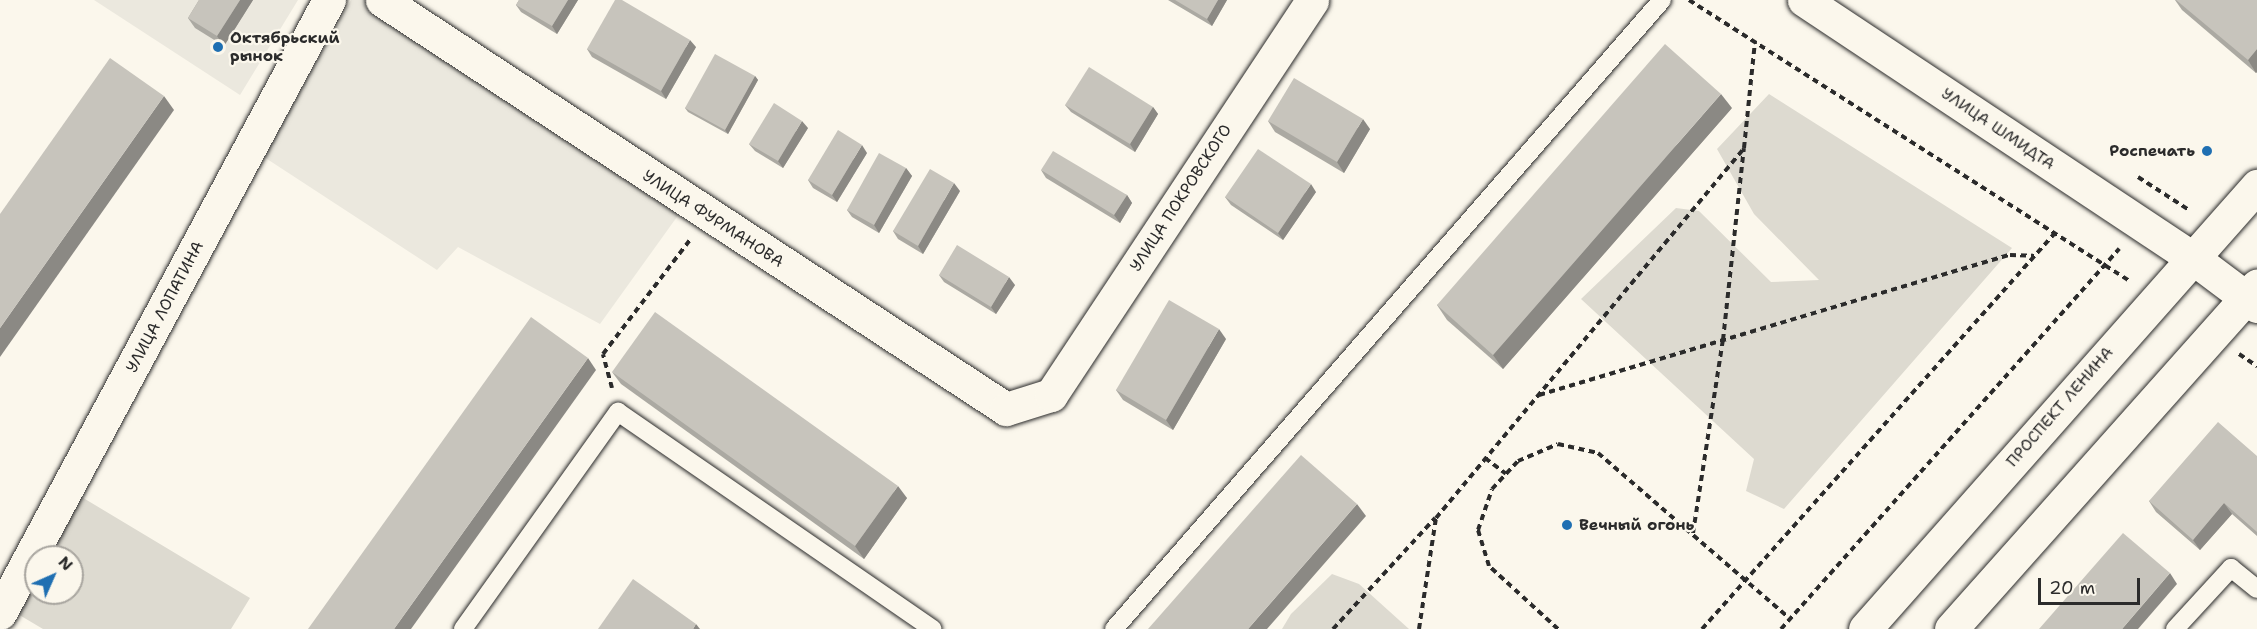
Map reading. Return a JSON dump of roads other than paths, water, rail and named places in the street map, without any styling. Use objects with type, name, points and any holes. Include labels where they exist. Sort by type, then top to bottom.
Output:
[{"type":"street","name":"УЛИЦА ЛОПАТИНА","points":[[0,615],[329,0]]},
{"type":"street","name":"УЛИЦА ФУРМАНОВА","points":[[382,0],[708,217],[1006,409],[1051,395]]},
{"type":"street","name":"УЛИЦА ПОКРОВСКОГО","points":[[1051,395],[1312,0]]},
{"type":"street","name":"УЛИЦА ШМИДТА","points":[[1804,0],[2254,296]]},
{"type":"street","name":"ПРОСПЕКТ ЛЕНИНА","points":[[1865,629],[2257,186]]},
{"type":"street","points":[[1951,629],[2254,296]]},
{"type":"street","points":[[0,615],[21,629]]},
{"type":"lane","points":[[1114,629],[1662,0]]},
{"type":"lane","points":[[463,629],[618,412],[932,629]]},
{"type":"lane","points":[[2175,629],[2231,568],[2257,589]]},
{"type":"place","name":"Октябрьский рынок","points":[[218,47]]},
{"type":"place","name":"Роспечать","points":[[2207,151]]},
{"type":"place","name":"Вечный огонь","points":[[1567,525]]}]
